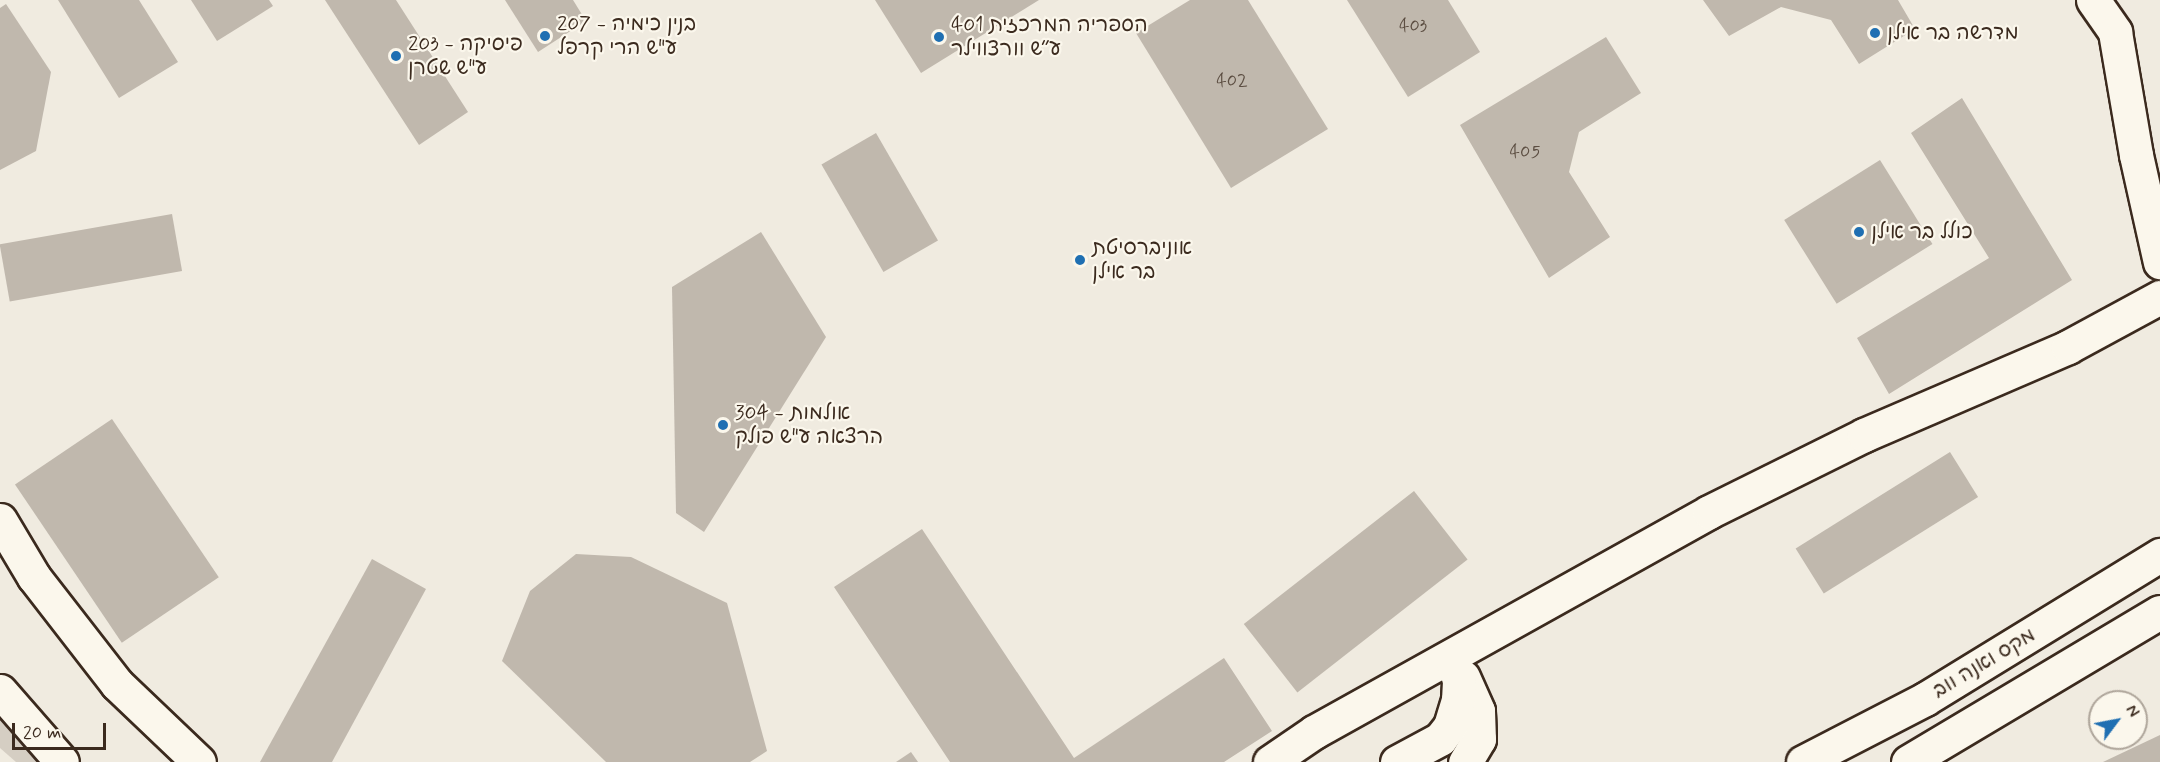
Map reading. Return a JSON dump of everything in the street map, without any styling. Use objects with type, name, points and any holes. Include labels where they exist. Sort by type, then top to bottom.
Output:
[{"type":"main road","points":[[2093,0],[2115,32],[2160,262]]},
{"type":"main road","points":[[1270,762],[1314,732],[1709,512],[1864,435],[2068,347],[2160,297]]},
{"type":"main road","points":[[0,520],[34,577],[117,684],[199,762]]},
{"type":"main road","name":"מקס ואנה ווב","points":[[1803,762],[1925,699],[2160,555]]},
{"type":"main road","points":[[1908,762],[2160,612]]},
{"type":"main road","points":[[1397,762],[1440,739],[1450,726],[1457,708],[1459,681],[1451,657]]},
{"type":"main road","points":[[1451,657],[1478,711],[1479,739],[1465,762]]},
{"type":"main road","points":[[0,691],[62,762]]},
{"type":"shaded area","points":[[0,711],[46,762],[16,762],[0,748]]},
{"type":"building","points":[[58,0],[139,0],[178,62],[119,98]]},
{"type":"building","points":[[191,0],[269,0],[273,6],[217,41]]},
{"type":"building","name":"203 - פיסיקה ע\"ש שטרן","points":[[325,0],[396,0],[468,112],[419,145]]},
{"type":"building","name":"207 - בנין כימיה ע\"ש הרי קרפל","points":[[505,0],[573,0],[586,21],[538,52]]},
{"type":"building","name":"401 הספריה המרכזית ע״ש וורצווילר","points":[[875,0],[1039,0],[921,73]]},
{"type":"building","points":[[1190,0],[1248,0],[1328,129],[1231,188],[1136,33]]},
{"type":"building","points":[[1347,0],[1448,0],[1480,52],[1408,97]]},
{"type":"building","name":"מדרשה בר אילן","points":[[1703,0],[1898,0],[1915,29],[1859,64],[1831,20],[1781,7],[1729,36]]},
{"type":"building","points":[[6,4],[51,72],[36,151],[0,170],[0,8]]},
{"type":"building","points":[[1606,37],[1641,93],[1579,132],[1569,172],[1610,237],[1549,278],[1460,125]]},
{"type":"building","points":[[1962,98],[2072,280],[1889,394],[1857,338],[1989,258],[1911,133]]},
{"type":"building","points":[[876,133],[938,240],[883,272],[821,164]]},
{"type":"building","name":"כולל בר אילן","points":[[1880,160],[1932,244],[1837,304],[1784,220]]},
{"type":"building","points":[[172,214],[182,271],[10,302],[0,244]]},
{"type":"building","name":"304 - אולמות הרצאה ע\"ש פולק","points":[[761,232],[826,337],[704,532],[676,513],[672,287]]},
{"type":"building","points":[[112,419],[219,577],[122,643],[15,484]]},
{"type":"building","points":[[1950,452],[1978,497],[1824,593],[1796,548]]},
{"type":"building","points":[[1414,491],[1468,560],[1297,693],[1244,624]]},
{"type":"building","points":[[922,529],[1074,758],[1224,658],[1272,731],[1224,762],[950,762],[834,587]]},
{"type":"building","points":[[576,554],[631,557],[727,603],[767,751],[750,762],[606,762],[502,661],[530,591]]},
{"type":"building","points":[[372,559],[426,589],[332,762],[260,762]]},
{"type":"building","points":[[2160,735],[2160,762],[2103,762],[2128,750],[2148,750],[2148,741]]},
{"type":"building","points":[[911,752],[918,762],[896,762]]},
{"type":"place","name":"מדרשה בר אילן","points":[[1875,33]]},
{"type":"place","name":"207 - בנין כימיה ע\"ש הרי קרפל","points":[[545,36]]},
{"type":"place","name":"401 הספריה המרכזית ע״ש וורצווילר","points":[[939,37]]},
{"type":"place","name":"203 - פיסיקה ע\"ש שטרן","points":[[396,56]]},
{"type":"place","name":"כולל בר אילן","points":[[1859,232]]},
{"type":"place","name":"אוניברסיטת בר אילן","points":[[1080,260]]},
{"type":"place","name":"304 - אולמות הרצאה ע\"ש פולק","points":[[723,425]]}]
